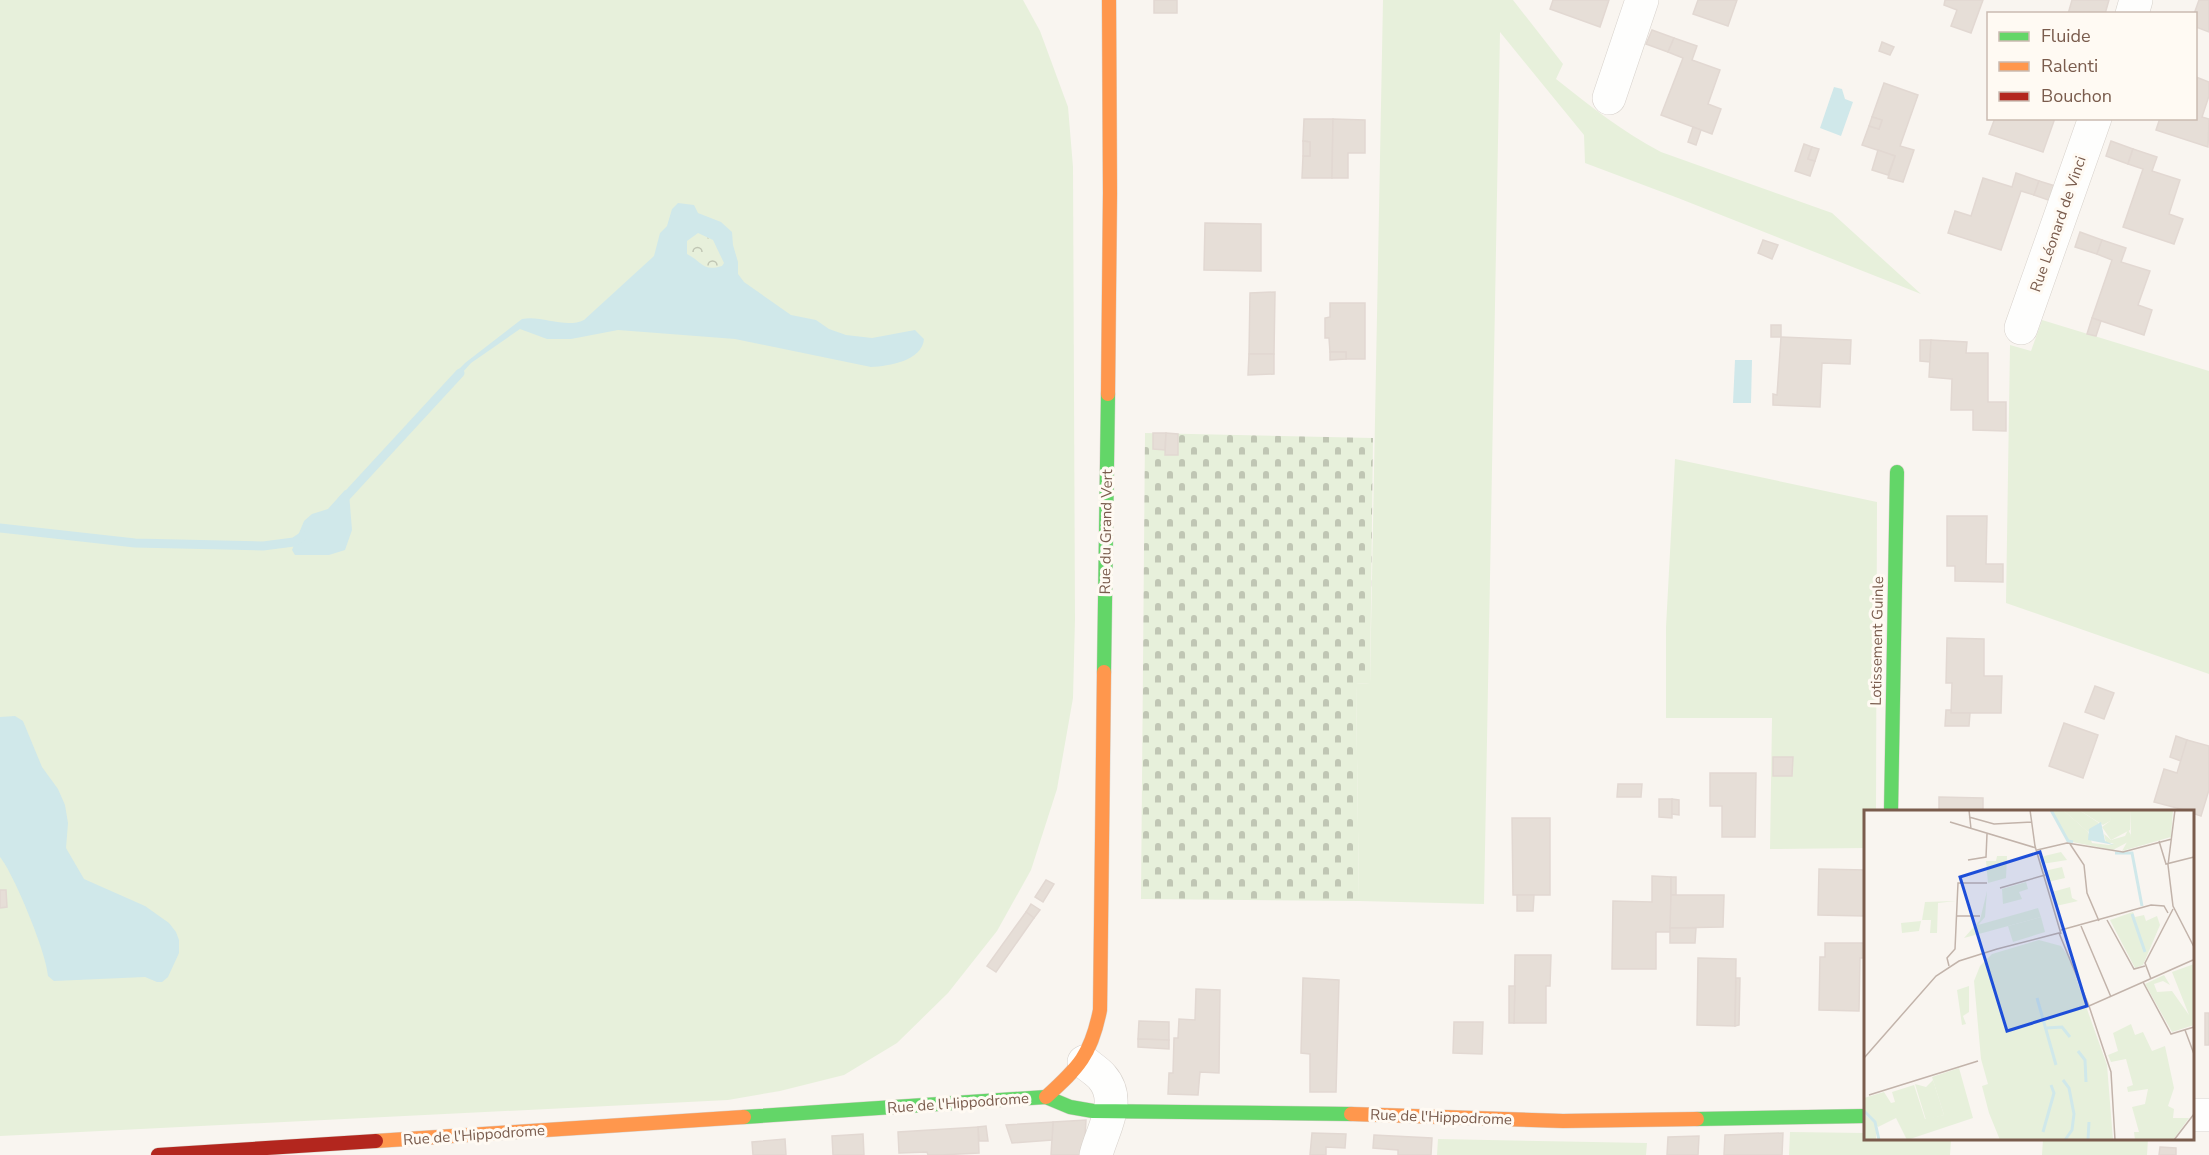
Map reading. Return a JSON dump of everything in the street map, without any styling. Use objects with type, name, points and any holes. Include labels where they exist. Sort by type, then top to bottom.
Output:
[{"type":"main road","name":"Rue du Grand Vert","points":[[1046,1097],[1084,1062],[1096,1037],[1100,1010],[1110,216],[1109,0]]},
{"type":"main road","name":"Lotissement Guinle","points":[[1891,810],[1897,472]]},
{"type":"main road","name":"Rue de l'Hippodrome","points":[[158,1155],[1046,1097],[1075,1110],[1094,1112],[1359,1114],[1563,1121],[1864,1116]]},
{"type":"street","points":[[1609,98],[1642,0]]},
{"type":"street","name":"Rue Léonard de Vinci","points":[[2021,328],[2094,120]]},
{"type":"street","points":[[1084,1062],[1104,1078],[1112,1111],[1096,1155]]},
{"type":"green space","points":[[0,0],[1023,0],[1040,31],[1068,107],[1073,167],[1075,619],[1073,698],[1057,789],[1031,870],[997,931],[948,993],[897,1043],[844,1075],[780,1091],[728,1100],[0,1136]]},
{"type":"green space","points":[[1383,0],[1513,0],[1563,64],[1556,79],[1607,118],[1661,152],[1832,213],[1921,294],[1585,163],[1584,135],[1500,32],[1484,904],[1359,901],[1356,684],[1370,683]]},
{"type":"green space","points":[[698,233],[713,240],[724,264],[722,266],[706,267],[687,254],[687,241]]},
{"type":"green space","points":[[2042,320],[2209,371],[2209,674],[2006,603],[2010,345],[2031,351]]},
{"type":"green space","points":[[1145,433],[1373,438],[1370,683],[1356,684],[1359,901],[1141,899]]},
{"type":"green space","points":[[1675,459],[1877,502],[1876,810],[1864,810],[1864,848],[1770,849],[1772,718],[1666,718],[1666,627]]},
{"type":"green space","points":[[1790,1132],[1864,1133],[1864,1140],[1951,1140],[1950,1155],[1789,1155]]},
{"type":"green space","points":[[1438,1139],[1647,1143],[1646,1155],[1437,1155]]},
{"type":"green space","points":[[2043,1140],[2148,1140],[2147,1155],[2042,1155]]},
{"type":"water","points":[[1834,87],[1842,89],[1845,99],[1853,102],[1841,136],[1820,128]]},
{"type":"water","points":[[678,203],[694,205],[698,213],[721,222],[732,232],[738,274],[744,282],[791,315],[816,320],[829,329],[846,335],[872,338],[915,330],[924,339],[922,346],[917,353],[904,361],[871,367],[735,339],[618,330],[571,339],[547,339],[520,329],[471,363],[462,373],[456,372],[522,319],[530,318],[561,323],[584,320],[654,256],[660,233],[667,226],[672,209]],"holes":[[[698,233],[713,240],[724,263],[722,266],[706,267],[687,254],[687,241]]]},
{"type":"water","points":[[1735,360],[1752,360],[1751,403],[1733,403]]},
{"type":"water","points":[[345,490],[349,493],[352,530],[345,550],[329,555],[295,555],[292,550],[304,521],[312,514],[328,509]]},
{"type":"water","points":[[15,716],[23,721],[42,767],[58,789],[65,805],[68,823],[66,848],[84,879],[145,906],[169,923],[176,932],[179,940],[179,953],[168,977],[162,982],[145,977],[54,981],[48,976],[29,915],[0,857],[0,717]]},
{"type":"building","points":[[1154,0],[1177,0],[1177,13],[1154,13]]},
{"type":"building","points":[[1553,0],[1609,0],[1600,27],[1550,9]]},
{"type":"building","points":[[1698,0],[1737,0],[1728,26],[1693,14]]},
{"type":"building","points":[[1945,0],[1983,0],[1971,33],[1951,26],[1957,10],[1944,5]]},
{"type":"building","points":[[2072,0],[2109,0],[2106,12],[2069,12]]},
{"type":"building","points":[[2199,0],[2209,0],[2209,32],[2197,27],[2197,12],[2195,12]]},
{"type":"building","points":[[1652,30],[1674,38],[1668,52],[1646,44]]},
{"type":"building","points":[[1674,38],[1697,46],[1692,60],[1720,70],[1708,104],[1721,109],[1712,134],[1661,115],[1683,58],[1668,52]]},
{"type":"building","points":[[1882,42],[1894,47],[1890,55],[1879,51]]},
{"type":"building","points":[[2197,77],[2209,82],[2209,96],[2202,117],[2209,119],[2208,147],[2156,130],[2159,120],[2197,120]]},
{"type":"building","points":[[1884,83],[1918,95],[1900,146],[1914,150],[1903,182],[1888,178],[1895,156],[1862,145],[1869,126],[1879,129],[1882,120],[1872,117]]},
{"type":"building","points":[[1872,117],[1882,120],[1879,129],[1869,126]]},
{"type":"building","points":[[1304,119],[1333,119],[1332,178],[1302,178],[1303,156],[1310,156],[1310,142],[1303,141]]},
{"type":"building","points":[[1333,119],[1365,120],[1365,153],[1348,153],[1348,178],[1332,178]]},
{"type":"building","points":[[1994,120],[2054,120],[2043,152],[1989,134]]},
{"type":"building","points":[[1693,127],[1701,130],[1696,145],[1688,142]]},
{"type":"building","points":[[1303,141],[1310,142],[1310,156],[1303,156]]},
{"type":"building","points":[[2111,141],[2133,149],[2128,164],[2106,156]]},
{"type":"building","points":[[1804,144],[1812,147],[1808,159],[1815,161],[1810,176],[1795,171]]},
{"type":"building","points":[[1812,147],[1819,149],[1815,161],[1808,159]]},
{"type":"building","points":[[2133,149],[2157,157],[2152,171],[2180,180],[2169,214],[2183,219],[2174,244],[2123,227],[2143,169],[2128,164]]},
{"type":"building","points":[[1878,150],[1895,156],[1888,175],[1872,170]]},
{"type":"building","points":[[2016,173],[2039,181],[2034,195],[2021,191],[2001,250],[1948,233],[1955,211],[1971,216],[1983,178],[2012,187]]},
{"type":"building","points":[[2039,181],[2062,188],[2057,203],[2034,195]]},
{"type":"building","points":[[1205,223],[1261,224],[1261,271],[1204,270]]},
{"type":"building","points":[[2080,232],[2102,240],[2097,254],[2075,247]]},
{"type":"building","points":[[1763,240],[1778,245],[1772,259],[1758,253]]},
{"type":"building","points":[[2102,240],[2126,248],[2121,262],[2150,271],[2138,305],[2152,310],[2144,335],[2092,318],[2112,260],[2097,254]]},
{"type":"building","points":[[1275,292],[1274,354],[1249,354],[1250,293]]},
{"type":"building","points":[[1330,303],[1365,303],[1365,359],[1346,359],[1346,352],[1330,352],[1329,338],[1325,338],[1325,318],[1330,317]]},
{"type":"building","points":[[2092,318],[2101,321],[2096,336],[2087,334]]},
{"type":"building","points":[[1771,325],[1781,325],[1781,337],[1771,337]]},
{"type":"building","points":[[1781,337],[1851,340],[1850,364],[1822,363],[1820,407],[1773,405],[1773,394],[1777,395]]},
{"type":"building","points":[[1920,340],[1931,340],[1930,362],[1920,361]]},
{"type":"building","points":[[1931,340],[1967,342],[1966,353],[1988,353],[1988,402],[2006,402],[2006,431],[1973,430],[1973,410],[1951,410],[1952,379],[1929,377]]},
{"type":"building","points":[[1330,352],[1346,352],[1346,359],[1330,360]]},
{"type":"building","points":[[1249,354],[1274,354],[1274,374],[1248,375]]},
{"type":"building","points":[[1153,433],[1166,433],[1165,450],[1153,449]]},
{"type":"building","points":[[1166,433],[1178,434],[1178,455],[1165,455]]},
{"type":"building","points":[[1947,516],[1987,516],[1986,564],[2003,564],[2003,582],[1955,581],[1955,566],[1947,566]]},
{"type":"building","points":[[1947,638],[1984,639],[1984,676],[2002,676],[2001,713],[1951,713],[1952,683],[1946,683]]},
{"type":"building","points":[[2095,686],[2114,693],[2104,719],[2085,712]]},
{"type":"building","points":[[1946,710],[1951,710],[1951,713],[1970,713],[1969,726],[1945,726]]},
{"type":"building","points":[[2064,723],[2098,735],[2083,778],[2049,766]]},
{"type":"building","points":[[2176,736],[2187,740],[2181,761],[2170,757]]},
{"type":"building","points":[[2187,740],[2209,746],[2209,790],[2201,816],[2194,814],[2194,810],[2184,810],[2154,802],[2164,769],[2177,773]]},
{"type":"building","points":[[1773,757],[1793,757],[1792,776],[1773,776]]},
{"type":"building","points":[[1710,773],[1756,773],[1755,837],[1722,837],[1722,806],[1710,806]]},
{"type":"building","points":[[1618,784],[1642,784],[1641,797],[1617,797]]},
{"type":"building","points":[[1939,797],[1983,798],[1983,810],[1939,810]]},
{"type":"building","points":[[1659,799],[1672,799],[1672,818],[1659,817]]},
{"type":"building","points":[[1672,799],[1679,800],[1679,815],[1672,814]]},
{"type":"building","points":[[1512,818],[1550,818],[1550,895],[1513,895]]},
{"type":"building","points":[[1819,869],[1864,870],[1864,916],[1818,915]]},
{"type":"building","points":[[1652,876],[1671,877],[1671,932],[1656,932],[1656,969],[1612,969],[1613,901],[1652,902]]},
{"type":"building","points":[[1671,877],[1676,877],[1676,895],[1671,895]]},
{"type":"building","points":[[1046,880],[1054,884],[1043,902],[1035,897]]},
{"type":"building","points":[[0,890],[6,890],[7,907],[0,908]]},
{"type":"building","points":[[1517,895],[1534,895],[1533,911],[1517,911]]},
{"type":"building","points":[[1671,895],[1724,895],[1723,927],[1670,928]]},
{"type":"building","points":[[1031,904],[1040,910],[1034,918],[1026,912]]},
{"type":"building","points":[[1026,912],[1034,918],[996,972],[987,966]]},
{"type":"building","points":[[1670,928],[1696,928],[1695,943],[1670,943]]},
{"type":"building","points":[[1825,943],[1864,943],[1864,958],[1860,958],[1859,1011],[1819,1010],[1820,957],[1825,957]]},
{"type":"building","points":[[1515,955],[1551,955],[1550,986],[1546,986],[1546,1023],[1514,1023]]},
{"type":"building","points":[[1698,958],[1736,959],[1735,1026],[1697,1025]]},
{"type":"building","points":[[1303,978],[1339,980],[1336,1092],[1310,1092],[1310,1054],[1301,1053]]},
{"type":"building","points":[[1736,978],[1740,978],[1739,1025],[1735,1026]]},
{"type":"building","points":[[1509,986],[1515,986],[1514,1023],[1509,1023]]},
{"type":"building","points":[[1196,989],[1220,990],[1219,1073],[1200,1072],[1198,1095],[1168,1094],[1169,1073],[1173,1073],[1174,1038],[1178,1038],[1179,1019],[1195,1020]]},
{"type":"building","points":[[2205,1013],[2209,1013],[2209,1045],[2205,1045]]},
{"type":"building","points":[[1139,1021],[1169,1022],[1169,1040],[1138,1039]]},
{"type":"building","points":[[1454,1022],[1483,1022],[1482,1054],[1453,1053]]},
{"type":"building","points":[[1138,1039],[1169,1040],[1169,1049],[1138,1047]]},
{"type":"building","points":[[1086,1120],[1084,1155],[1051,1155],[1053,1122]]},
{"type":"building","points":[[1053,1122],[1052,1140],[1012,1143],[1006,1125]]},
{"type":"building","points":[[986,1126],[988,1141],[979,1141],[978,1127]]},
{"type":"building","points":[[978,1127],[979,1153],[928,1155],[927,1152],[899,1153],[898,1132]]},
{"type":"building","points":[[1312,1133],[1346,1134],[1345,1148],[1326,1147],[1326,1155],[1310,1155]]},
{"type":"building","points":[[1783,1133],[1782,1155],[1724,1155],[1725,1135]]},
{"type":"building","points":[[863,1134],[864,1155],[833,1155],[832,1136]]},
{"type":"building","points":[[1374,1135],[1432,1138],[1431,1155],[1398,1155],[1398,1150],[1373,1148]]},
{"type":"building","points":[[1699,1136],[1698,1155],[1667,1155],[1668,1137]]},
{"type":"building","points":[[785,1139],[786,1155],[753,1155],[752,1142]]},
{"type":"building","points":[[2160,1147],[2176,1148],[2176,1155],[2159,1155]]},
{"type":"waterway","points":[[342,501],[460,373]]},
{"type":"waterway","points":[[0,528],[135,543],[263,546],[294,542],[303,536]]},
{"type":"traffic: fast","points":[[1104,672],[1108,394]]},
{"type":"traffic: fast","points":[[1891,810],[1897,472]]},
{"type":"traffic: fast","points":[[744,1117],[1046,1097],[1070,1107],[1093,1111],[1351,1114]]},
{"type":"traffic: fast","points":[[1697,1119],[1864,1116]]},
{"type":"traffic: slow","points":[[1108,394],[1109,0]]},
{"type":"traffic: slow","points":[[1046,1097],[1082,1059],[1088,1049],[1100,1010],[1104,672]]},
{"type":"traffic: slow","points":[[1351,1114],[1563,1121],[1697,1119]]},
{"type":"traffic: slow","points":[[376,1141],[744,1117]]},
{"type":"traffic: jam","points":[[158,1155],[376,1141]]}]
